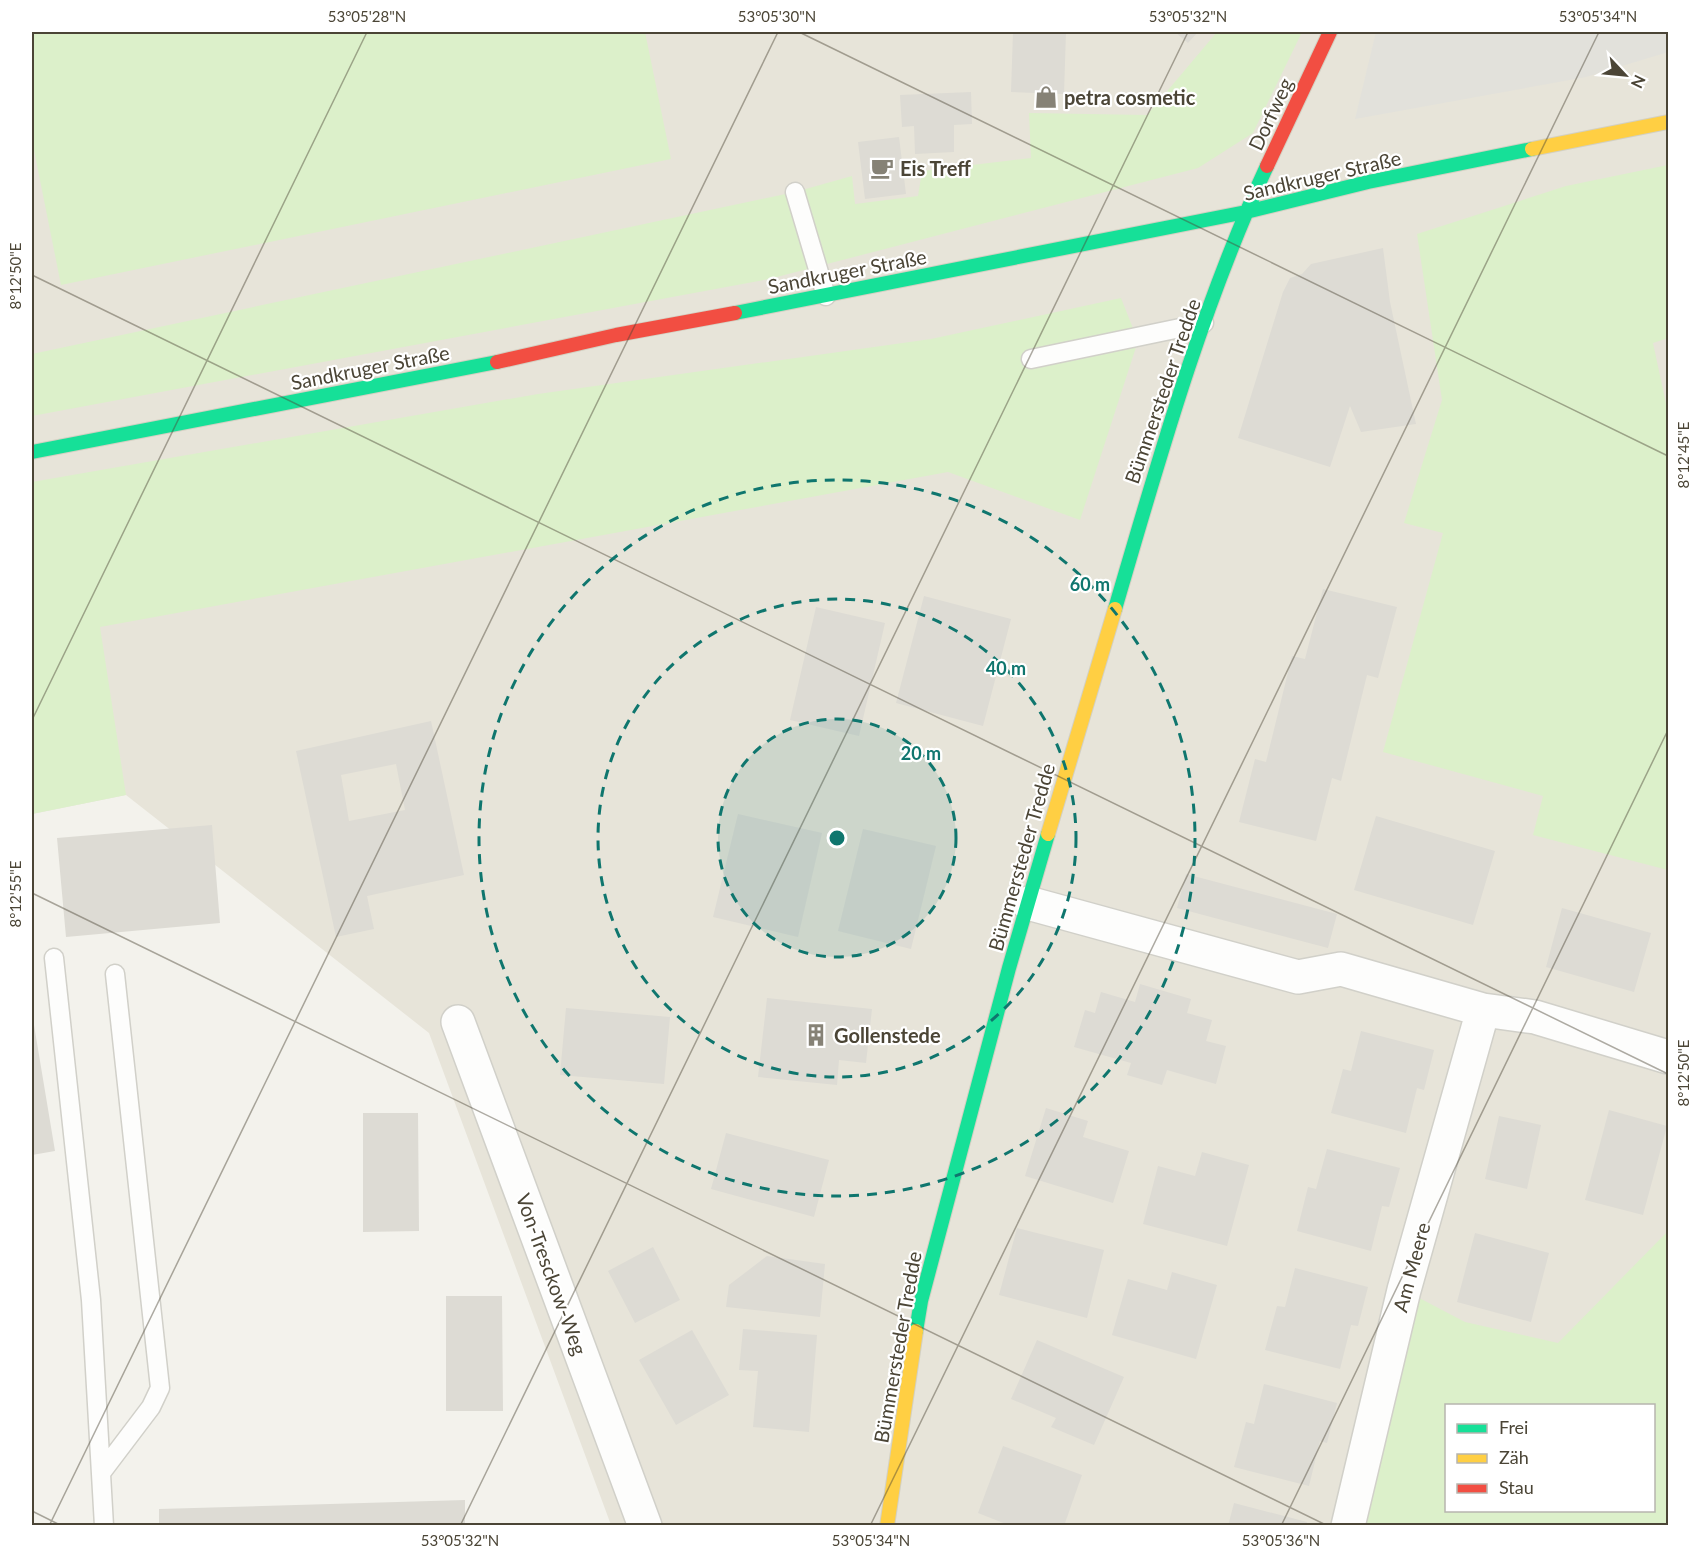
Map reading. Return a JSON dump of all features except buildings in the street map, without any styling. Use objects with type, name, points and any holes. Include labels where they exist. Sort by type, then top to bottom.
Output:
[{"type":"street","name":"Dorfweg","points":[[1245,212],[1330,32]]},
{"type":"street","name":"Sandkruger Straße","points":[[32,452],[484,365],[616,335],[826,296],[1245,212],[1368,182],[1668,122]]},
{"type":"street","name":"Bümmersteder Tredde","points":[[887,1526],[921,1301],[990,1038],[1158,459],[1245,212]]},
{"type":"street","points":[[1028,903],[1298,977],[1341,969],[1483,1010],[1535,1017],[1668,1057]]},
{"type":"street","name":"Am Meere","points":[[1348,1526],[1404,1290],[1483,1010]]},
{"type":"street","name":"Von-Tresckow-Weg","points":[[458,1022],[645,1526]]},
{"type":"lane","points":[[795,192],[826,296]]},
{"type":"lane","points":[[1031,359],[1204,323]]},
{"type":"lane","points":[[54,958],[91,1300],[104,1526]]},
{"type":"lane","points":[[101,1473],[151,1407],[160,1388],[115,974]]},
{"type":"shaded area","points":[[32,32],[1668,32],[1668,1525],[611,1525],[429,1033],[126,795],[32,814]]},
{"type":"shaded area","points":[[1376,32],[1668,32],[1668,52],[1586,77],[1355,119]]},
{"type":"green space","points":[[32,32],[645,32],[671,159],[61,285],[32,140]]},
{"type":"green space","points":[[1217,32],[1302,32],[1253,133],[1198,168],[769,279],[32,416],[32,354],[795,192],[852,176],[855,204],[918,196],[922,171],[1031,158],[1029,113],[1147,115]]},
{"type":"green space","points":[[1668,165],[1668,338],[1653,343],[1668,413],[1668,870],[1533,835],[1543,796],[1383,752],[1443,533],[1404,523],[1442,400],[1417,234],[1566,186]]},
{"type":"green space","points":[[1121,298],[1138,341],[1080,520],[948,472],[100,627],[126,795],[32,814],[32,482],[538,394],[931,339]]},
{"type":"green space","points":[[1668,1231],[1668,1525],[1348,1526],[1404,1290],[1465,1322],[1558,1343]]},
{"type":"traffic: fast","points":[[735,313],[1246,212],[1368,182],[1532,149]]},
{"type":"traffic: fast","points":[[1115,609],[1183,384],[1222,274],[1267,166]]},
{"type":"traffic: fast","points":[[32,452],[497,362]]},
{"type":"traffic: fast","points":[[916,1331],[921,1301],[1009,968],[1048,834]]},
{"type":"traffic: slow","points":[[1532,149],[1668,122]]},
{"type":"traffic: slow","points":[[1048,834],[1115,609]]},
{"type":"traffic: slow","points":[[887,1526],[916,1331]]},
{"type":"traffic: jam","points":[[1267,166],[1330,32]]},
{"type":"traffic: jam","points":[[497,362],[616,335],[735,313]]},
{"type":"place","name":"petra cosmetic","points":[[1046,97]]},
{"type":"place","name":"Eis Treff","points":[[882,168]]},
{"type":"place","name":"Gollenstede","points":[[816,1035]]}]
